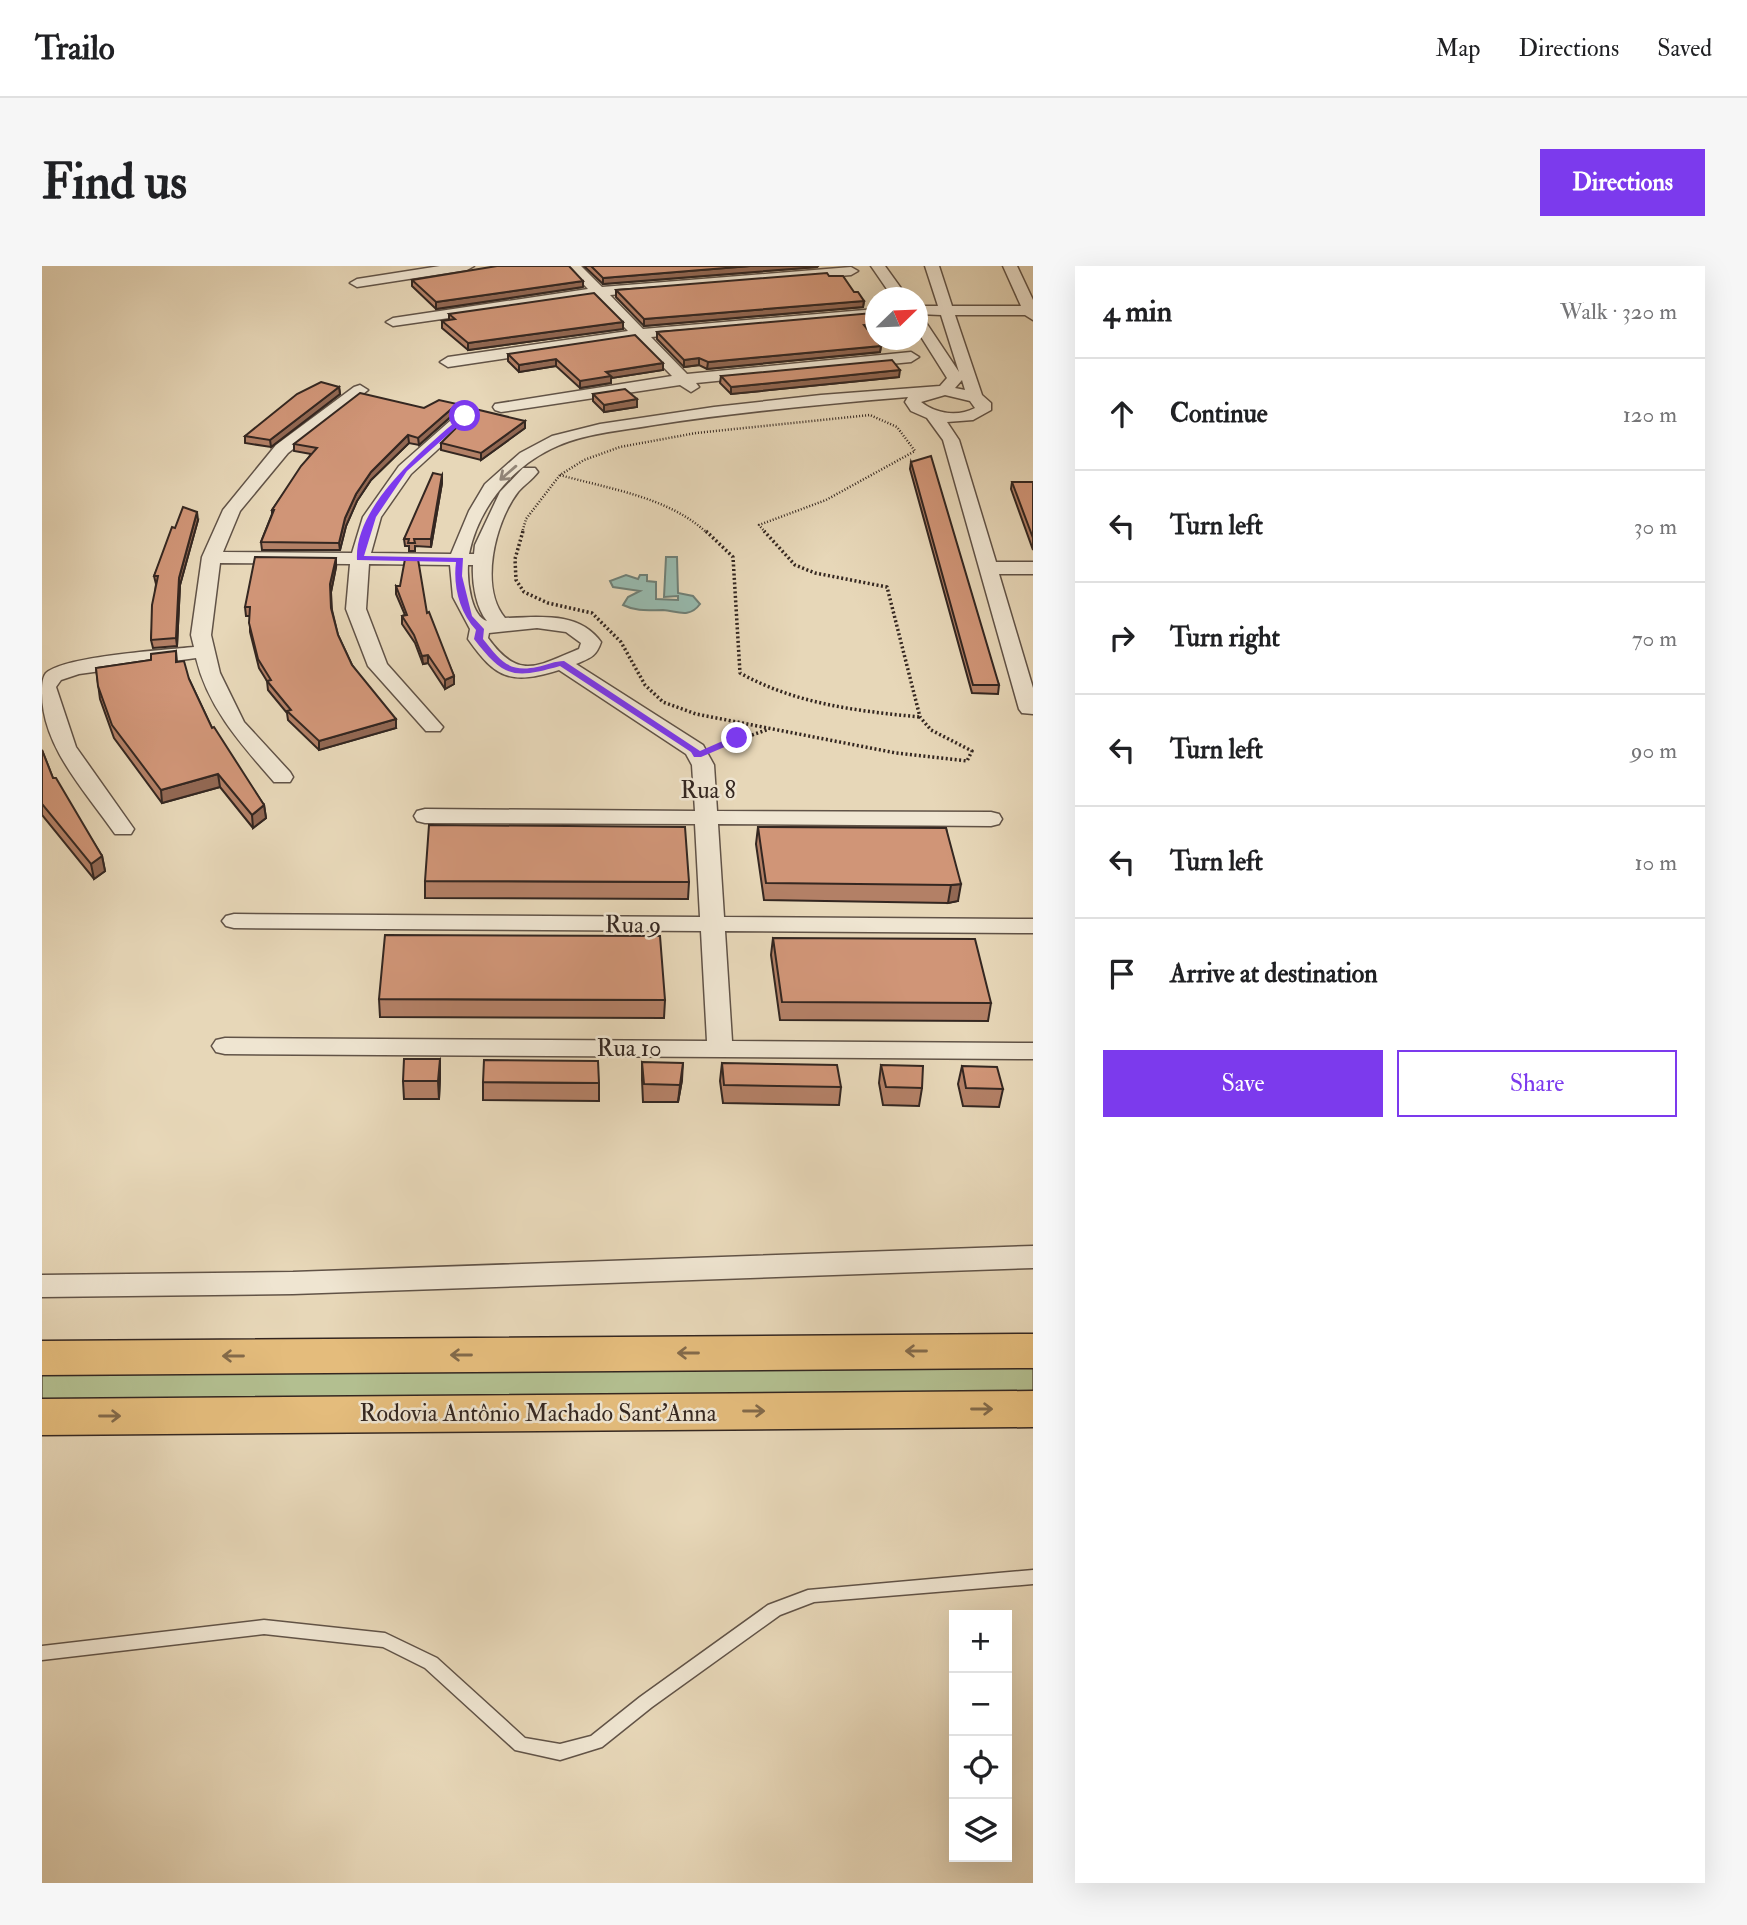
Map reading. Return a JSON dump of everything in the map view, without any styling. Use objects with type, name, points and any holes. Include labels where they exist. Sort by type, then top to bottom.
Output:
[{"type":"highway","points":[[42,1358],[1033,1351]]},
{"type":"highway","name":"Rodovia Antônio Machado Sant'Anna","points":[[42,1417],[1033,1409]]},
{"type":"street","points":[[357,283],[467,266]]},
{"type":"street","points":[[573,266],[718,414]]},
{"type":"street","points":[[878,266],[893,287]]},
{"type":"street","points":[[932,266],[988,427],[965,431],[951,440]]},
{"type":"street","points":[[928,310],[1032,313],[1010,266]]},
{"type":"street","points":[[393,322],[598,292],[851,271]]},
{"type":"street","points":[[449,362],[639,334],[865,314]]},
{"type":"street","points":[[928,336],[955,378],[937,391],[918,396],[914,402],[951,440],[1029,709]]},
{"type":"street","points":[[500,407],[682,378],[911,357]]},
{"type":"street","points":[[282,777],[235,724],[210,673],[201,635],[211,557],[232,510],[282,449],[360,390]]},
{"type":"street","points":[[979,403],[937,391],[804,400],[578,433],[549,442],[528,454],[490,488],[461,545],[458,576],[468,617],[490,627],[558,624],[573,626],[592,642],[588,652],[536,670],[517,671],[500,666],[478,639],[490,627],[490,612],[482,575],[484,545],[509,492],[544,458],[566,447],[718,414],[876,403],[961,418],[975,415],[979,403]]},
{"type":"street","points":[[433,727],[378,666],[356,609],[360,558],[372,517],[405,470],[465,416]]},
{"type":"street","points":[[211,557],[483,560]]},
{"type":"street","points":[[987,568],[1033,568]]},
{"type":"street","points":[[123,829],[65,747],[46,687],[54,676],[75,668],[205,651]]},
{"type":"street","points":[[561,663],[695,750],[703,765],[720,1049]]},
{"type":"street","name":"Rua 8","points":[[425,816],[991,818]]},
{"type":"street","name":"Rua 9","points":[[234,921],[1033,926]]},
{"type":"street","name":"Rua 10","points":[[225,1046],[1033,1051]]},
{"type":"street","points":[[42,1286],[293,1283],[1033,1257]]},
{"type":"lane","points":[[42,1653],[264,1628],[385,1640],[431,1663],[522,1745],[560,1752],[596,1742],[646,1702],[774,1610],[814,1595],[1033,1577]]},
{"type":"path","points":[[870,415],[887,419],[902,431],[915,450],[827,500],[759,525],[795,565],[815,573],[887,587],[920,717],[931,730],[972,751],[967,761],[896,753],[770,729],[696,714],[663,702],[645,684],[621,642],[592,613],[548,603],[524,592],[516,580],[515,559],[526,519],[560,475],[584,460],[646,442],[696,433],[870,415]]},
{"type":"path","points":[[560,475],[670,507],[695,521],[733,557],[740,673],[758,685],[854,711],[920,717]]},
{"type":"path","points":[[698,755],[737,738],[770,729]]},
{"type":"green space","points":[[1033,1367],[1033,1395],[42,1403],[42,1373]]},
{"type":"water","points":[[666,557],[677,557],[678,593],[693,596],[700,604],[696,609],[683,613],[638,610],[623,605],[628,597],[640,591],[613,587],[610,581],[626,575],[638,579],[640,575],[647,575],[647,581],[656,582],[656,599],[678,600],[678,596],[664,597]]},
{"type":"building","points":[[497,266],[569,266],[583,281],[436,302],[412,280]]},
{"type":"building","points":[[591,266],[750,266],[603,278]]},
{"type":"building","points":[[827,273],[829,276],[843,276],[864,301],[644,319],[616,290]]},
{"type":"building","points":[[594,293],[623,322],[468,343],[442,321],[455,319],[449,314]]},
{"type":"building","points":[[865,314],[865,347],[708,362],[699,358],[684,360],[657,332]]},
{"type":"building","points":[[635,335],[663,363],[606,372],[611,376],[580,381],[556,359],[519,365],[508,354]]},
{"type":"building","points":[[892,360],[900,370],[731,387],[721,376]]},
{"type":"building","points":[[321,382],[339,387],[270,440],[245,436],[297,394]]},
{"type":"building","points":[[625,389],[637,399],[604,405],[593,394]]},
{"type":"building","points":[[360,393],[424,408],[439,400],[457,404],[418,438],[408,435],[371,472],[356,494],[345,518],[339,543],[261,542],[272,510],[301,466],[317,448],[294,444]]},
{"type":"building","points":[[475,409],[525,421],[481,453],[441,443]]},
{"type":"building","points":[[931,456],[999,685],[973,685],[911,462]]},
{"type":"building","points":[[433,473],[442,475],[431,539],[414,539],[415,543],[408,543],[409,539],[404,539]]},
{"type":"building","points":[[1012,482],[1033,482],[1033,538]]},
{"type":"building","points":[[183,507],[197,512],[179,578],[176,638],[151,640],[152,605],[158,576],[154,576],[172,527],[175,528]]},
{"type":"building","points":[[255,557],[336,558],[330,584],[331,608],[338,635],[352,665],[396,719],[319,741],[287,711],[291,710],[267,681],[271,680],[258,659],[249,623],[250,607],[245,607]]},
{"type":"building","points":[[405,559],[418,559],[427,613],[429,612],[454,676],[445,680],[428,655],[422,656],[414,635],[402,616],[407,615],[396,586],[400,586]]},
{"type":"building","points":[[176,651],[176,662],[184,661],[189,679],[212,728],[214,727],[264,805],[252,815],[218,774],[161,790],[112,725],[98,686],[96,668],[151,660],[151,654]]},
{"type":"building","points":[[42,750],[53,778],[56,778],[102,856],[91,864],[42,804]]},
{"type":"building","points":[[429,825],[685,827],[689,882],[425,881]]},
{"type":"building","points":[[758,827],[946,828],[961,884],[766,883]]},
{"type":"building","points":[[385,935],[660,936],[665,1000],[379,999]]},
{"type":"building","points":[[773,938],[975,939],[991,1003],[782,1002]]},
{"type":"building","points":[[404,1059],[440,1059],[438,1081],[403,1081]]},
{"type":"building","points":[[484,1060],[598,1061],[599,1083],[483,1082]]},
{"type":"building","points":[[642,1062],[683,1063],[680,1085],[644,1084]]},
{"type":"building","points":[[722,1063],[837,1065],[841,1087],[724,1085]]},
{"type":"building","points":[[881,1065],[923,1066],[922,1088],[886,1087]]},
{"type":"building","points":[[962,1066],[997,1067],[1003,1089],[966,1088]]},
{"type":"route","points":[[465,416],[405,470],[372,517],[360,558],[460,559],[458,576],[468,617],[480,629],[478,639],[500,666],[517,671],[536,670],[561,663],[695,750],[698,755],[737,738]]}]
